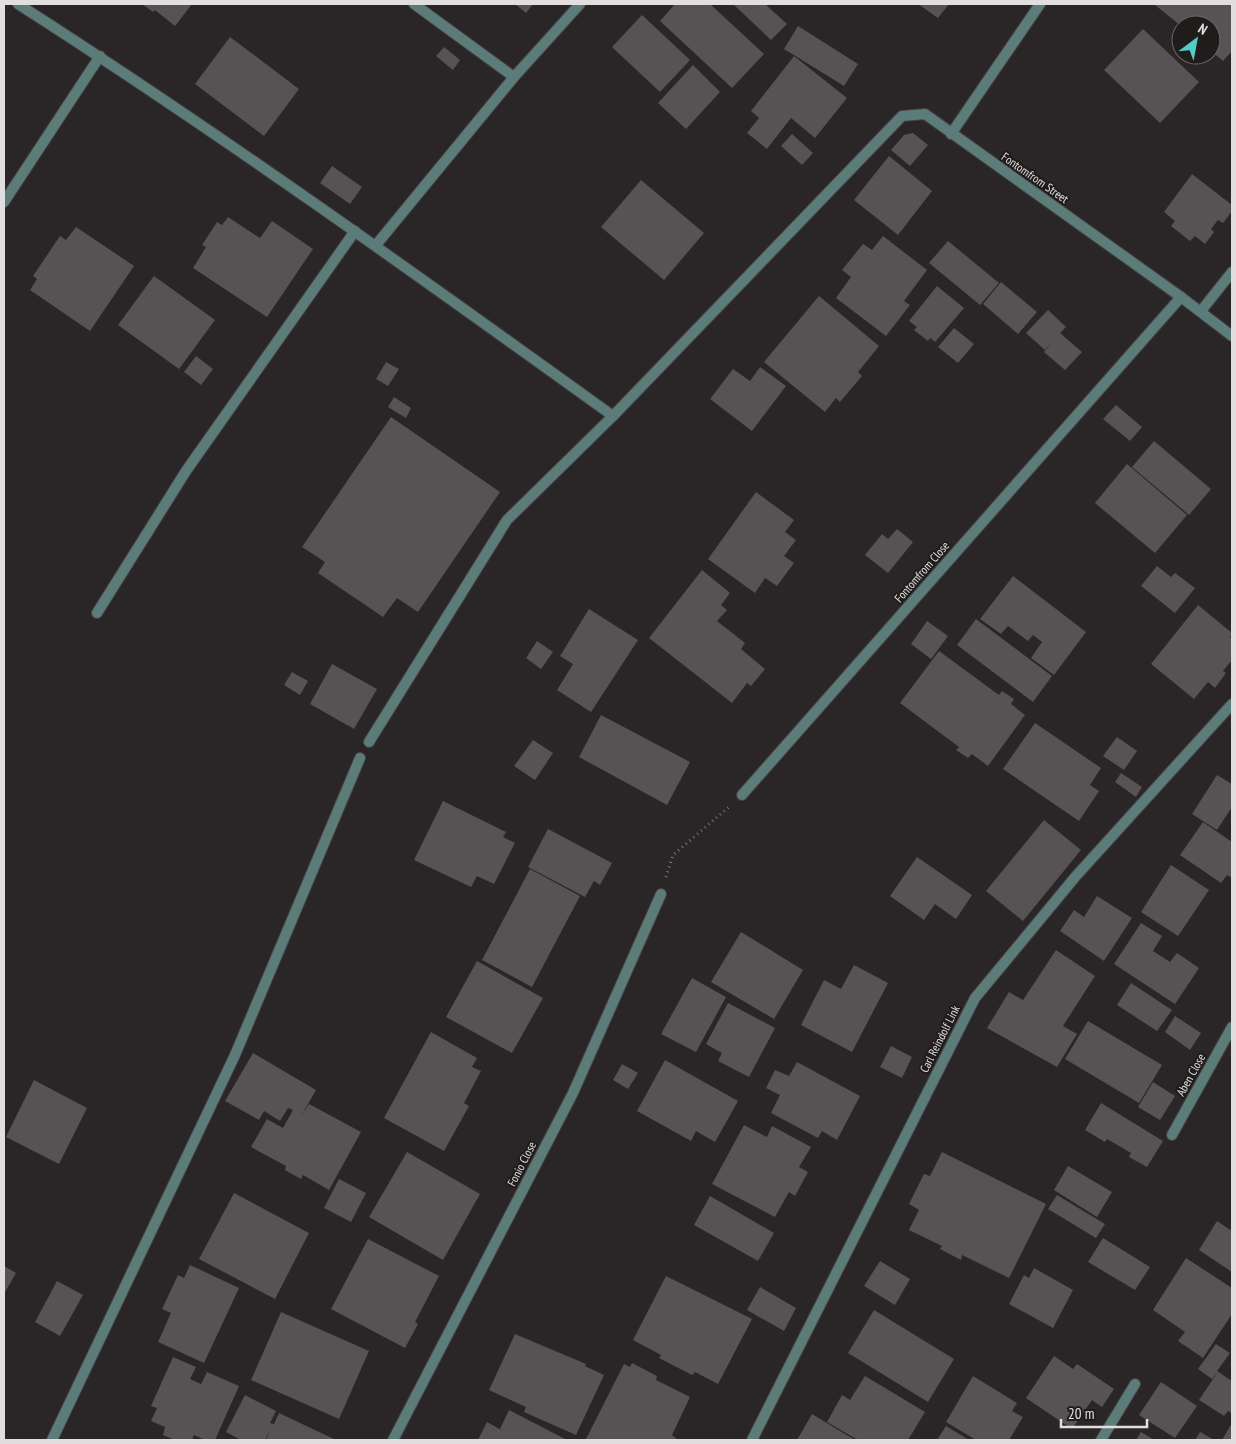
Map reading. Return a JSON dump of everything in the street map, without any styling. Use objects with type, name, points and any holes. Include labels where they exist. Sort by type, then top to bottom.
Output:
[{"type":"street","points":[[18,4],[100,56],[355,231],[613,416]]},
{"type":"street","points":[[414,4],[514,77]]},
{"type":"street","points":[[376,246],[514,77],[580,4]]},
{"type":"street","points":[[951,134],[1040,4]]},
{"type":"street","points":[[4,202],[100,56]]},
{"type":"street","name":"Fontomfrom Street","points":[[369,742],[507,520],[613,416],[902,116],[925,114],[1182,297],[1232,336]]},
{"type":"street","points":[[98,613],[186,471],[355,231]]},
{"type":"street","points":[[1201,311],[1232,272]]},
{"type":"street","name":"Fontomfrom Close","points":[[742,795],[1182,297]]},
{"type":"street","name":"Carl Reindolf Link","points":[[752,1440],[975,998],[1076,876],[1232,704]]},
{"type":"street","points":[[52,1440],[235,1055],[360,758]]},
{"type":"street","name":"Fonio Close","points":[[393,1440],[573,1092],[661,894]]},
{"type":"street","name":"Aben Close","points":[[1172,1134],[1232,1027]]},
{"type":"street","points":[[1101,1440],[1135,1384]]},
{"type":"path","points":[[673,855],[742,795]]},
{"type":"building","points":[[142,4],[192,4],[175,26],[155,10],[153,12]]},
{"type":"building","points":[[515,4],[533,4],[526,13]]},
{"type":"building","points":[[675,4],[710,4],[764,54],[732,88],[660,21]]},
{"type":"building","points":[[733,4],[765,4],[787,24],[771,40]]},
{"type":"building","points":[[918,4],[949,4],[938,18]]},
{"type":"building","points":[[1154,4],[1232,4],[1232,51],[1223,61],[1221,59],[1221,15],[1171,15],[1171,18]]},
{"type":"building","points":[[642,15],[690,60],[660,92],[612,47]]},
{"type":"building","points":[[798,26],[858,64],[844,86],[784,49]]},
{"type":"building","points":[[1143,29],[1171,56],[1171,65],[1181,65],[1199,82],[1160,123],[1104,70]]},
{"type":"building","points":[[230,37],[299,89],[264,136],[195,84]]},
{"type":"building","points":[[444,47],[460,60],[453,70],[436,56]]},
{"type":"building","points":[[794,56],[847,98],[815,138],[791,118],[767,149],[747,133],[759,118],[751,111]]},
{"type":"building","points":[[693,65],[720,92],[686,129],[658,103]]},
{"type":"building","points":[[913,133],[928,145],[910,166],[891,150],[904,135]]},
{"type":"building","points":[[792,134],[813,153],[802,165],[781,146]]},
{"type":"building","points":[[889,156],[932,191],[898,235],[854,200]]},
{"type":"building","points":[[332,166],[362,187],[350,204],[320,183]]},
{"type":"building","points":[[1192,174],[1232,205],[1232,211],[1223,223],[1218,220],[1211,229],[1214,232],[1205,244],[1195,236],[1190,241],[1171,226],[1175,221],[1164,212]]},
{"type":"building","points":[[641,180],[704,233],[664,280],[601,227]]},
{"type":"building","points":[[228,217],[260,238],[272,221],[313,249],[267,317],[193,268],[206,247],[202,245],[217,222],[222,225]]},
{"type":"building","points":[[76,227],[134,266],[90,331],[30,290],[37,279],[33,276],[60,236],[66,240]]},
{"type":"building","points":[[883,236],[927,270],[904,301],[910,305],[886,336],[836,298],[851,277],[842,270],[863,244],[872,250]]},
{"type":"building","points":[[948,241],[999,283],[980,305],[929,263]]},
{"type":"building","points":[[154,276],[215,320],[179,369],[118,325]]},
{"type":"building","points":[[1001,282],[1037,312],[1018,334],[983,304]]},
{"type":"building","points":[[937,286],[964,308],[935,342],[930,338],[928,341],[914,330],[917,327],[909,321]]},
{"type":"building","points":[[819,296],[879,346],[858,372],[862,376],[840,402],[836,398],[825,412],[764,362]]},
{"type":"building","points":[[1048,310],[1066,327],[1060,333],[1082,352],[1065,370],[1044,352],[1052,342],[1045,350],[1026,333]]},
{"type":"building","points":[[954,328],[974,344],[958,363],[938,347]]},
{"type":"building","points":[[196,356],[213,369],[201,385],[184,372]]},
{"type":"building","points":[[386,362],[399,369],[388,386],[376,379]]},
{"type":"building","points":[[760,367],[786,386],[752,431],[710,399],[733,369],[750,381]]},
{"type":"building","points":[[394,397],[411,408],[406,418],[388,407]]},
{"type":"building","points":[[1116,405],[1142,427],[1130,441],[1103,419]]},
{"type":"building","points":[[391,417],[500,492],[418,612],[397,598],[383,617],[318,573],[325,562],[302,547]]},
{"type":"building","points":[[1154,441],[1211,489],[1189,515],[1132,467]]},
{"type":"building","points":[[1127,464],[1187,515],[1155,553],[1095,503]]},
{"type":"building","points":[[756,492],[794,520],[785,532],[796,540],[784,556],[794,563],[777,586],[765,578],[755,593],[708,559]]},
{"type":"building","points":[[897,529],[913,542],[888,573],[865,555],[882,534],[888,539]]},
{"type":"building","points":[[1157,566],[1171,577],[1175,573],[1195,588],[1175,613],[1141,586]]},
{"type":"building","points":[[702,570],[730,593],[721,605],[727,610],[717,621],[745,643],[741,649],[765,669],[751,686],[747,683],[732,703],[649,638]]},
{"type":"building","points":[[1013,576],[1086,632],[1054,675],[1031,658],[1042,642],[1033,635],[1028,641],[1008,626],[1001,634],[980,619]]},
{"type":"building","points":[[1198,605],[1232,633],[1230,637],[1232,639],[1232,660],[1223,671],[1226,673],[1215,688],[1208,682],[1194,699],[1151,664]]},
{"type":"building","points":[[589,609],[638,640],[591,712],[557,690],[573,664],[560,656]]},
{"type":"building","points":[[976,619],[1052,676],[1033,702],[957,645]]},
{"type":"building","points":[[927,621],[948,636],[931,659],[911,644]]},
{"type":"building","points":[[537,641],[553,652],[541,669],[526,658]]},
{"type":"building","points":[[939,651],[999,695],[1002,691],[1014,699],[1011,704],[1025,715],[988,766],[972,754],[968,758],[956,750],[959,747],[900,703]]},
{"type":"building","points":[[332,664],[377,689],[354,729],[310,704]]},
{"type":"building","points":[[292,672],[308,681],[300,695],[284,685]]},
{"type":"building","points":[[601,715],[690,762],[667,805],[579,757]]},
{"type":"building","points":[[1035,723],[1101,768],[1090,785],[1099,791],[1079,821],[1003,769]]},
{"type":"building","points":[[1117,737],[1137,751],[1124,770],[1103,756]]},
{"type":"building","points":[[533,740],[553,753],[535,780],[514,766]]},
{"type":"building","points":[[1121,773],[1142,787],[1136,797],[1115,782]]},
{"type":"building","points":[[1217,775],[1232,784],[1232,807],[1217,830],[1192,814]]},
{"type":"building","points":[[443,801],[506,832],[503,837],[515,843],[494,884],[477,876],[471,887],[414,860]]},
{"type":"building","points":[[1044,820],[1081,850],[1023,921],[986,891]]},
{"type":"building","points":[[1203,822],[1232,842],[1232,878],[1227,875],[1221,883],[1180,855]]},
{"type":"building","points":[[548,829],[612,863],[600,885],[594,881],[585,897],[528,867]]},
{"type":"building","points":[[917,857],[972,895],[956,919],[935,904],[924,920],[890,896]]},
{"type":"building","points":[[1171,865],[1209,890],[1178,936],[1141,912]]},
{"type":"building","points":[[530,869],[580,896],[532,987],[482,960]]},
{"type":"building","points":[[1097,896],[1132,918],[1104,961],[1060,931],[1074,910],[1084,917]]},
{"type":"building","points":[[1141,923],[1162,936],[1153,951],[1170,962],[1177,953],[1199,968],[1175,1004],[1114,964]]},
{"type":"building","points":[[741,932],[803,970],[774,1019],[711,982]]},
{"type":"building","points":[[1056,950],[1095,976],[1063,1026],[1077,1034],[1057,1067],[987,1028],[1009,992],[1023,1000]]},
{"type":"building","points":[[477,961],[543,998],[512,1053],[446,1017]]},
{"type":"building","points":[[854,965],[888,983],[852,1052],[801,1025],[824,980],[841,989]]},
{"type":"building","points":[[692,978],[726,997],[696,1052],[661,1034]]},
{"type":"building","points":[[1131,983],[1172,1010],[1157,1031],[1117,1005]]},
{"type":"building","points":[[728,1003],[775,1028],[749,1077],[718,1061],[722,1053],[706,1044]]},
{"type":"building","points":[[1175,1016],[1201,1033],[1190,1050],[1165,1032]]},
{"type":"building","points":[[1088,1021],[1162,1065],[1139,1103],[1065,1059]]},
{"type":"building","points":[[431,1032],[477,1058],[472,1067],[481,1071],[464,1103],[469,1106],[444,1151],[384,1118]]},
{"type":"building","points":[[891,1046],[912,1057],[902,1078],[880,1067]]},
{"type":"building","points":[[253,1053],[316,1090],[301,1116],[309,1104],[361,1132],[329,1190],[303,1175],[301,1179],[285,1170],[286,1166],[251,1147],[267,1119],[283,1128],[293,1110],[288,1108],[280,1121],[264,1111],[259,1120],[225,1101]]},
{"type":"building","points":[[665,1060],[738,1101],[715,1142],[696,1131],[691,1141],[637,1111]]},
{"type":"building","points":[[797,1062],[860,1096],[837,1140],[822,1131],[818,1138],[771,1113],[780,1095],[766,1088],[775,1070],[789,1076]]},
{"type":"building","points":[[622,1064],[638,1073],[628,1089],[613,1080]]},
{"type":"building","points":[[34,1080],[87,1108],[59,1164],[6,1137]]},
{"type":"building","points":[[1153,1082],[1175,1096],[1160,1120],[1138,1107]]},
{"type":"building","points":[[1101,1103],[1163,1141],[1147,1167],[1129,1157],[1131,1153],[1107,1139],[1105,1142],[1085,1130]]},
{"type":"building","points":[[744,1125],[767,1137],[772,1126],[811,1147],[799,1167],[808,1172],[795,1196],[789,1192],[775,1217],[712,1184]]},
{"type":"building","points":[[407,1152],[480,1194],[443,1260],[369,1217]]},
{"type":"building","points":[[942,1152],[1046,1204],[1009,1278],[962,1255],[961,1260],[940,1249],[942,1246],[909,1230],[919,1210],[909,1204],[924,1174],[930,1176]]},
{"type":"building","points":[[1068,1166],[1112,1192],[1097,1217],[1054,1190]]},
{"type":"building","points":[[339,1179],[366,1193],[351,1222],[324,1208]]},
{"type":"building","points":[[234,1193],[309,1233],[275,1299],[199,1259]]},
{"type":"building","points":[[1057,1195],[1105,1224],[1096,1238],[1048,1209]]},
{"type":"building","points":[[710,1196],[774,1233],[758,1261],[694,1225]]},
{"type":"building","points":[[1217,1221],[1232,1231],[1232,1272],[1199,1250]]},
{"type":"building","points":[[1103,1238],[1150,1267],[1135,1290],[1088,1262]]},
{"type":"building","points":[[368,1239],[439,1276],[415,1322],[418,1324],[405,1348],[331,1309]]},
{"type":"building","points":[[1186,1258],[1232,1288],[1232,1314],[1203,1358],[1178,1341],[1185,1332],[1153,1310]]},
{"type":"building","points":[[880,1261],[910,1279],[895,1305],[864,1286]]},
{"type":"building","points":[[190,1265],[239,1288],[204,1363],[158,1342],[171,1313],[162,1309],[178,1275],[184,1278]]},
{"type":"building","points":[[4,1266],[16,1273],[4,1294]]},
{"type":"building","points":[[1034,1268],[1073,1290],[1053,1328],[1009,1304],[1024,1275],[1029,1278]]},
{"type":"building","points":[[666,1276],[752,1319],[718,1384],[695,1372],[692,1375],[659,1358],[661,1355],[633,1340]]},
{"type":"building","points":[[57,1281],[83,1295],[60,1336],[35,1322]]},
{"type":"building","points":[[760,1287],[796,1308],[784,1331],[747,1310]]},
{"type":"building","points":[[874,1310],[954,1359],[928,1402],[848,1353]]},
{"type":"building","points":[[281,1312],[369,1351],[339,1419],[251,1380]]},
{"type":"building","points":[[515,1334],[586,1364],[585,1366],[604,1375],[576,1435],[524,1412],[526,1407],[489,1390]]},
{"type":"building","points":[[1216,1344],[1230,1353],[1217,1371],[1232,1381],[1232,1413],[1228,1411],[1224,1416],[1199,1400],[1217,1373],[1212,1379],[1198,1369]]},
{"type":"building","points":[[1054,1356],[1073,1369],[1077,1364],[1114,1389],[1102,1407],[1092,1400],[1072,1429],[1026,1398]]},
{"type":"building","points":[[173,1357],[196,1367],[190,1379],[201,1384],[207,1372],[239,1386],[215,1440],[205,1440],[194,1435],[192,1440],[175,1440],[163,1435],[165,1427],[151,1421],[157,1408],[151,1406]]},
{"type":"building","points":[[632,1363],[657,1376],[656,1380],[690,1397],[672,1435],[678,1440],[586,1439],[624,1364],[630,1367]]},
{"type":"building","points":[[865,1376],[925,1412],[908,1440],[858,1440],[827,1422],[842,1395],[850,1400]]},
{"type":"building","points":[[973,1376],[1017,1403],[1012,1411],[1023,1417],[1009,1440],[976,1440],[946,1422]]},
{"type":"building","points":[[1161,1382],[1197,1406],[1175,1438],[1139,1415]]},
{"type":"building","points":[[245,1395],[276,1411],[270,1423],[274,1424],[279,1413],[336,1440],[266,1440],[271,1429],[265,1440],[241,1440],[226,1432]]},
{"type":"building","points":[[509,1410],[567,1440],[478,1440],[487,1422],[503,1431],[500,1429]]},
{"type":"building","points":[[812,1414],[855,1440],[797,1440]]},
{"type":"building","points":[[1232,1423],[1232,1440],[1222,1440]]},
{"type":"building","points":[[946,1426],[969,1440],[937,1440]]},
{"type":"building","points":[[1141,1432],[1154,1440],[1136,1440]]},
{"type":"building","points":[[1200,1432],[1214,1440],[1195,1440]]}]
